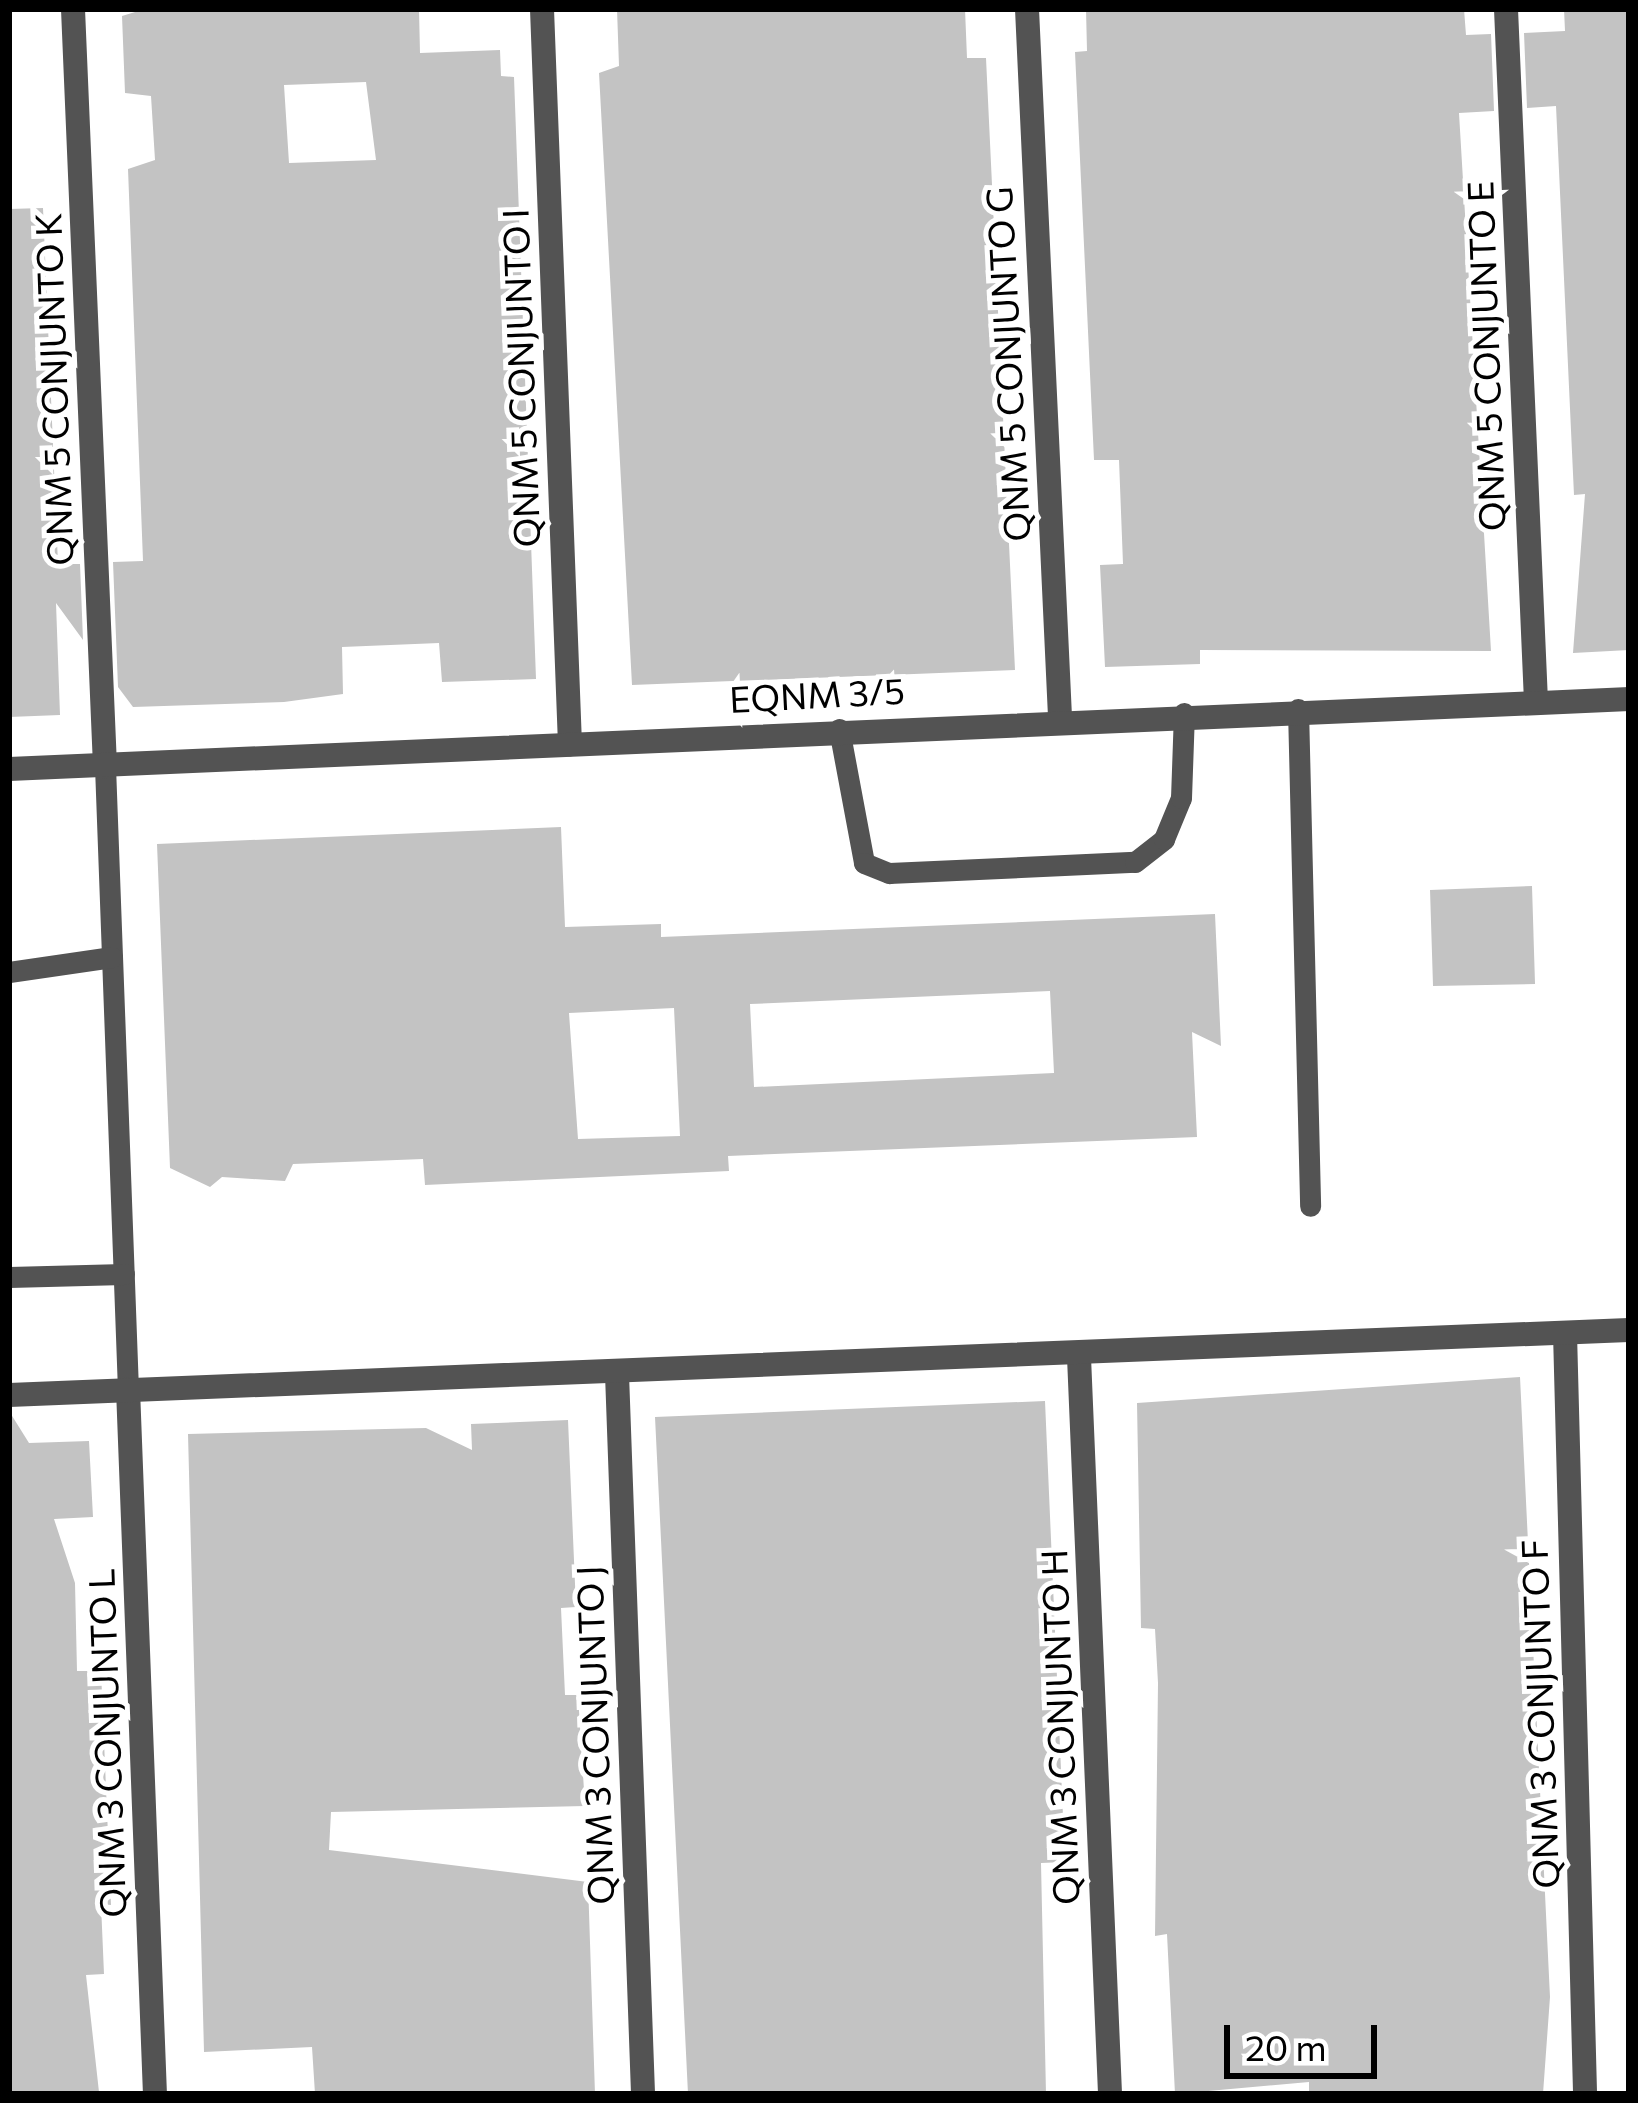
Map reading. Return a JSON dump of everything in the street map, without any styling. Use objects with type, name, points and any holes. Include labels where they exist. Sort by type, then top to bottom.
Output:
[{"type":"street","name":"QNM 5 CONJUNTO K","points":[[73,9],[105,766]]},
{"type":"street","name":"QNM 5 CONJUNTO I","points":[[542,9],[570,744]]},
{"type":"street","name":"QNM 5 CONJUNTO G","points":[[1027,9],[1060,716]]},
{"type":"street","name":"QNM 5 CONJUNTO E","points":[[1506,9],[1536,701]]},
{"type":"street","name":"EQNM 3/5","points":[[9,769],[1060,716],[1629,700]]},
{"type":"street","points":[[9,1395],[1079,1357],[1629,1330]]},
{"type":"street","name":"QNM 3 CONJUNTO F","points":[[1565,1333],[1586,2094]]},
{"type":"street","name":"QNM 3 CONJUNTO H","points":[[1079,1357],[1110,2094]]},
{"type":"street","name":"QNM 3 CONJUNTO J","points":[[617,1374],[643,2094]]},
{"type":"street","name":"QNM 3 CONJUNTO L","points":[[128,1389],[155,2094]]},
{"type":"lane","points":[[1298,709],[1310,1206]]},
{"type":"lane","points":[[839,729],[864,863],[889,873],[1135,862],[1164,839],[1181,799],[1184,713]]},
{"type":"lane","points":[[105,766],[128,1389]]},
{"type":"lane","points":[[9,972],[112,957]]},
{"type":"lane","points":[[9,1277],[124,1274]]},
{"type":"building","points":[[145,9],[419,9],[420,53],[500,50],[501,76],[514,77],[536,679],[442,682],[439,643],[342,647],[343,694],[284,702],[133,707],[118,687],[113,562],[143,561],[128,169],[155,160],[151,96],[125,93],[122,16]],"holes":[[[366,82],[376,160],[289,163],[284,85]]]},
{"type":"building","points":[[617,9],[965,9],[967,58],[986,58],[1015,670],[632,685],[599,73],[619,66]]},
{"type":"building","points":[[1086,9],[1464,9],[1466,35],[1491,34],[1494,111],[1459,113],[1491,651],[1200,650],[1200,664],[1105,667],[1100,565],[1123,564],[1119,460],[1094,460],[1075,52],[1087,51]]},
{"type":"building","points":[[1564,9],[1629,9],[1629,650],[1573,653],[1585,494],[1574,495],[1556,106],[1527,108],[1524,33],[1565,31]]},
{"type":"building","points":[[43,208],[58,564],[80,564],[83,640],[56,603],[60,715],[9,717],[9,209]]},
{"type":"building","points":[[561,827],[565,927],[661,924],[661,937],[1215,914],[1221,1046],[1192,1032],[1197,1137],[728,1156],[729,1171],[425,1185],[423,1159],[293,1164],[285,1181],[222,1177],[210,1187],[170,1168],[157,844]],"holes":[[[1050,991],[1054,1073],[754,1087],[750,1004]],[[674,1008],[680,1136],[578,1139],[569,1013]]]},
{"type":"building","points":[[1532,886],[1535,984],[1433,986],[1430,890]]},
{"type":"building","points":[[1520,1377],[1550,1997],[1543,2094],[1309,2094],[1309,2082],[1175,2094],[1167,1934],[1155,1936],[1158,1683],[1155,1629],[1141,1628],[1137,1403]]},
{"type":"building","points":[[1045,1401],[1065,1862],[1041,1863],[1046,2094],[688,2094],[655,1417]]},
{"type":"building","points":[[9,1411],[29,1443],[89,1441],[93,1517],[54,1519],[75,1583],[77,1671],[101,1671],[111,1905],[101,1904],[104,1974],[86,1975],[99,2092],[9,2091]]},
{"type":"building","points":[[568,1420],[576,1607],[561,1608],[565,1695],[578,1695],[585,1806],[331,1812],[329,1850],[588,1882],[595,2094],[315,2094],[312,2047],[204,2052],[188,1434],[426,1428],[472,1450],[471,1424]]}]
